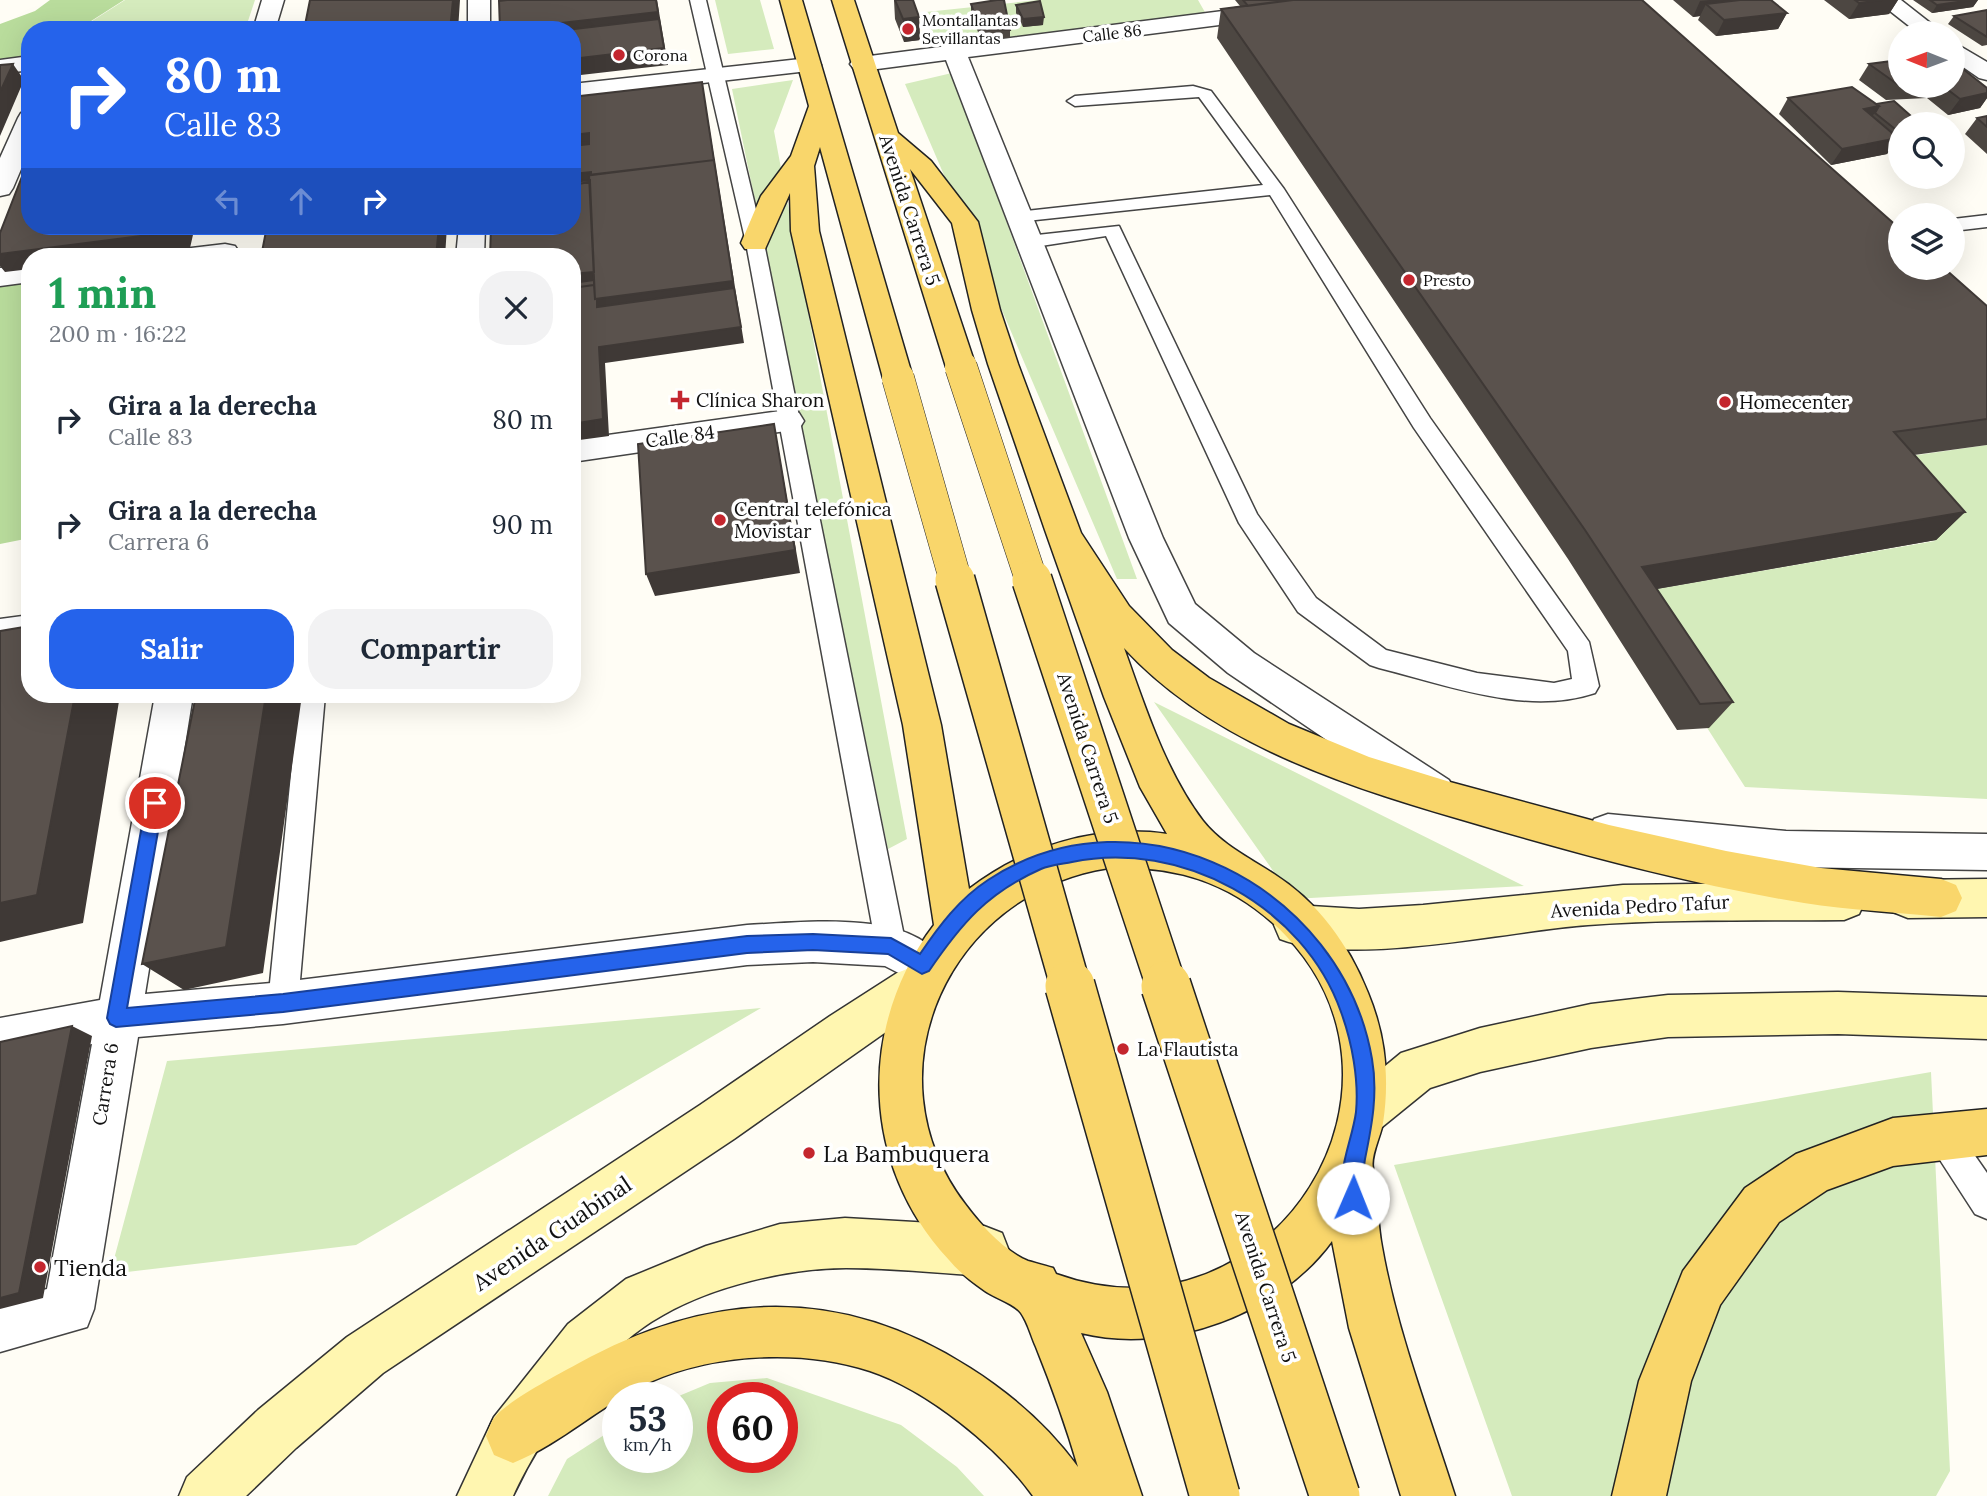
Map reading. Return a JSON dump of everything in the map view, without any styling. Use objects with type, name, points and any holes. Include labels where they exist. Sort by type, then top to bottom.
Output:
[{"type":"main road","points":[[791,0],[1215,1496]]},
{"type":"main road","name":"Avenida Carrera 5","points":[[843,0],[884,134],[1335,1496]]},
{"type":"main road","points":[[820,107],[804,157],[800,200],[805,231],[922,725],[953,920]]},
{"type":"main road","points":[[884,134],[922,166],[965,222],[989,321],[1062,530],[1160,788],[1190,835],[1295,925],[1327,964],[1350,1009],[1363,1059],[1366,1111],[1352,1174],[1328,1220],[1294,1260],[1250,1289],[1199,1308],[1133,1313],[1088,1307],[1035,1286],[984,1251],[942,1202],[922,1170],[905,1124],[898,1077],[908,967],[953,920],[993,886],[1040,861],[1092,850],[1146,850],[1198,863],[1248,887]]},
{"type":"main road","points":[[755,243],[774,196],[804,157]]},
{"type":"main road","points":[[1062,530],[1099,596],[1159,660],[1239,717],[1336,764],[1446,799],[1671,859],[1779,880],[1941,898]]},
{"type":"main road","name":"Avenida Pedro Tafur","points":[[1295,925],[1343,930],[1496,918],[1551,909],[1987,898]]},
{"type":"main road","name":"Avenida Guabinal","points":[[206,1496],[277,1429],[365,1355],[717,1122],[846,1031],[908,967]]},
{"type":"main road","points":[[1366,1111],[1417,1069],[1480,1049],[1591,1026],[1668,1016],[1838,1013],[1987,1018]]},
{"type":"main road","points":[[1639,1496],[1665,1381],[1701,1289],[1762,1205],[1813,1171],[1893,1142],[1965,1133]]},
{"type":"main road","points":[[1352,1174],[1357,1246],[1375,1328],[1428,1496]]},
{"type":"main road","points":[[484,1496],[513,1436],[586,1342],[644,1297],[706,1271],[780,1249],[845,1243],[984,1251]]},
{"type":"main road","points":[[1035,1286],[1080,1391],[1115,1496]]},
{"type":"main road","points":[[513,1436],[594,1380],[676,1346],[759,1332],[840,1338],[918,1365],[990,1412],[1056,1479],[1066,1496]]},
{"type":"street","points":[[267,21],[273,0]]},
{"type":"street","points":[[479,0],[479,21]]},
{"type":"street","name":"Calle 86","points":[[862,64],[956,53],[1226,9],[1361,0]]},
{"type":"street","points":[[1887,0],[1916,21]]},
{"type":"street","points":[[956,53],[1146,538],[1182,613],[1241,663],[1446,799]]},
{"type":"street","points":[[1965,57],[1987,74]]},
{"type":"street","points":[[0,67],[21,64]]},
{"type":"street","points":[[581,91],[809,65]]},
{"type":"street","points":[[0,187],[21,139]]},
{"type":"street","points":[[0,276],[21,274]]},
{"type":"street","name":"Calle 84","points":[[581,450],[788,421]]},
{"type":"street","name":"Carrera 6","points":[[0,1326],[69,1309],[116,1018],[173,703]]},
{"type":"street","points":[[1539,825],[1786,849],[1987,852]]},
{"type":"street","points":[[0,1040],[116,1018],[283,1003],[747,945],[813,942],[908,967]]},
{"type":"lane","points":[[698,0],[755,243],[788,421],[908,967]]},
{"type":"lane","points":[[1023,229],[1112,230],[1247,517],[1307,605],[1379,659],[1477,683],[1554,692],[1586,686],[1580,649],[1422,423],[1275,189],[1205,94],[1193,91],[1075,101]]},
{"type":"lane","points":[[1023,229],[1275,189]]},
{"type":"lane","points":[[1965,224],[1987,221]]},
{"type":"lane","points":[[0,629],[21,626]]},
{"type":"lane","points":[[283,1003],[311,703]]},
{"type":"lane","points":[[1965,1133],[1987,1202]]},
{"type":"green space","points":[[50,0],[124,0],[91,21],[21,21],[21,61],[0,63],[0,24],[35,11]]},
{"type":"green space","points":[[125,0],[255,0],[248,21],[92,21]]},
{"type":"green space","points":[[715,0],[760,0],[774,49],[728,54]]},
{"type":"green space","points":[[1038,0],[1198,0],[1206,14],[937,49],[926,12]]},
{"type":"green space","points":[[952,73],[1137,579],[1117,579],[905,84]]},
{"type":"green space","points":[[793,80],[774,131],[907,839],[888,849],[732,89]]},
{"type":"green space","points":[[21,281],[21,540],[0,544],[0,282]]},
{"type":"green space","points":[[1987,445],[1987,799],[1745,787],[1622,595],[1935,541],[1869,462]]},
{"type":"green space","points":[[1154,702],[1524,886],[1293,899]]},
{"type":"green space","points":[[761,1008],[356,1245],[110,1274],[167,1061]]},
{"type":"green space","points":[[1931,1072],[1950,1471],[1936,1496],[1512,1496],[1394,1165]]},
{"type":"green space","points":[[767,1378],[778,1382],[721,1382]]},
{"type":"green space","points":[[707,1384],[707,1473],[798,1473],[798,1389],[901,1425],[957,1467],[984,1496],[548,1496],[567,1459],[602,1436],[602,1473],[693,1473],[693,1390]]},
{"type":"building","points":[[310,0],[453,0],[451,21],[306,21]]},
{"type":"building","points":[[656,0],[658,12],[579,21],[500,21],[499,1]]},
{"type":"building","points":[[895,0],[913,0],[919,17],[903,19]]},
{"type":"building","points":[[1004,0],[1010,30],[980,29],[971,4]]},
{"type":"building","points":[[1243,0],[1293,0],[1248,6]]},
{"type":"building","name":"Homecenter","points":[[1293,0],[1642,0],[1888,218],[1888,280],[1958,280],[1987,306],[1987,419],[1894,432],[1965,512],[1642,567],[1733,702],[1700,704],[1585,530],[1221,9]]},
{"type":"building","points":[[1771,0],[1787,13],[1724,20],[1706,4]]},
{"type":"building","points":[[1855,0],[1882,0],[1859,3]]},
{"type":"building","points":[[1930,0],[1972,0],[1937,5]]},
{"type":"building","points":[[1040,1],[1044,17],[1023,19],[1016,5]]},
{"type":"building","points":[[1987,10],[1987,37],[1965,21],[1954,16]]},
{"type":"building","points":[[659,19],[664,48],[581,58],[581,28]]},
{"type":"building","points":[[1888,62],[1888,78],[1869,64]]},
{"type":"building","points":[[13,64],[0,92],[0,65]]},
{"type":"building","points":[[1965,71],[1987,88],[1987,93],[1965,98]]},
{"type":"building","points":[[702,82],[714,160],[591,175],[591,172],[581,173],[581,145],[589,144],[589,133],[581,134],[581,96]]},
{"type":"building","points":[[1852,87],[1879,106],[1864,109],[1888,129],[1888,140],[1842,149],[1788,98]]},
{"type":"building","points":[[1894,101],[1906,112],[1888,112],[1888,123],[1875,113],[1879,106],[1876,104]]},
{"type":"building","points":[[1987,116],[1987,127],[1977,118]]},
{"type":"building","points":[[714,160],[733,281],[595,299],[589,175]]},
{"type":"building","points":[[21,179],[21,235],[149,235],[47,248],[21,248],[21,251],[0,254],[0,233]]},
{"type":"building","points":[[590,182],[594,272],[581,273],[581,248],[490,248],[491,235],[581,235],[581,184]]},
{"type":"building","points":[[265,235],[438,235],[437,248],[263,248]]},
{"type":"building","points":[[594,280],[594,285],[581,287],[581,282]]},
{"type":"building","points":[[594,285],[597,307],[734,288],[741,327],[599,347],[603,419],[581,423],[581,287]]},
{"type":"building","name":"Central telefónica Movistar","points":[[774,424],[795,550],[646,574],[638,444]]},
{"type":"building","points":[[21,628],[21,703],[73,703],[37,895],[0,903],[0,631]]},
{"type":"building","points":[[194,703],[265,703],[226,947],[142,964]]},
{"type":"building","points":[[72,1026],[19,1293],[0,1298],[0,1042]]},
{"type":"place","name":"Montallantas Sevillantas","points":[[908,29]]},
{"type":"place","name":"Corona","points":[[619,55]]},
{"type":"place","name":"Presto","points":[[1409,280]]},
{"type":"place","name":"Clínica Sharon","points":[[680,400]]},
{"type":"place","name":"Homecenter","points":[[1725,402]]},
{"type":"place","name":"Central telefónica Movistar","points":[[720,520]]},
{"type":"place","name":"La Flautista","points":[[1123,1049]]},
{"type":"place","name":"La Bambuquera","points":[[809,1153]]},
{"type":"place","name":"Tienda","points":[[40,1267]]},
{"type":"route","points":[[155,803],[116,1018],[283,1003],[747,945],[813,942],[891,946],[922,965],[953,920],[993,886],[1040,861],[1092,850],[1146,850],[1198,863],[1248,887],[1295,925],[1327,964],[1350,1009],[1363,1059],[1366,1111],[1352,1174],[1353,1198]]}]
